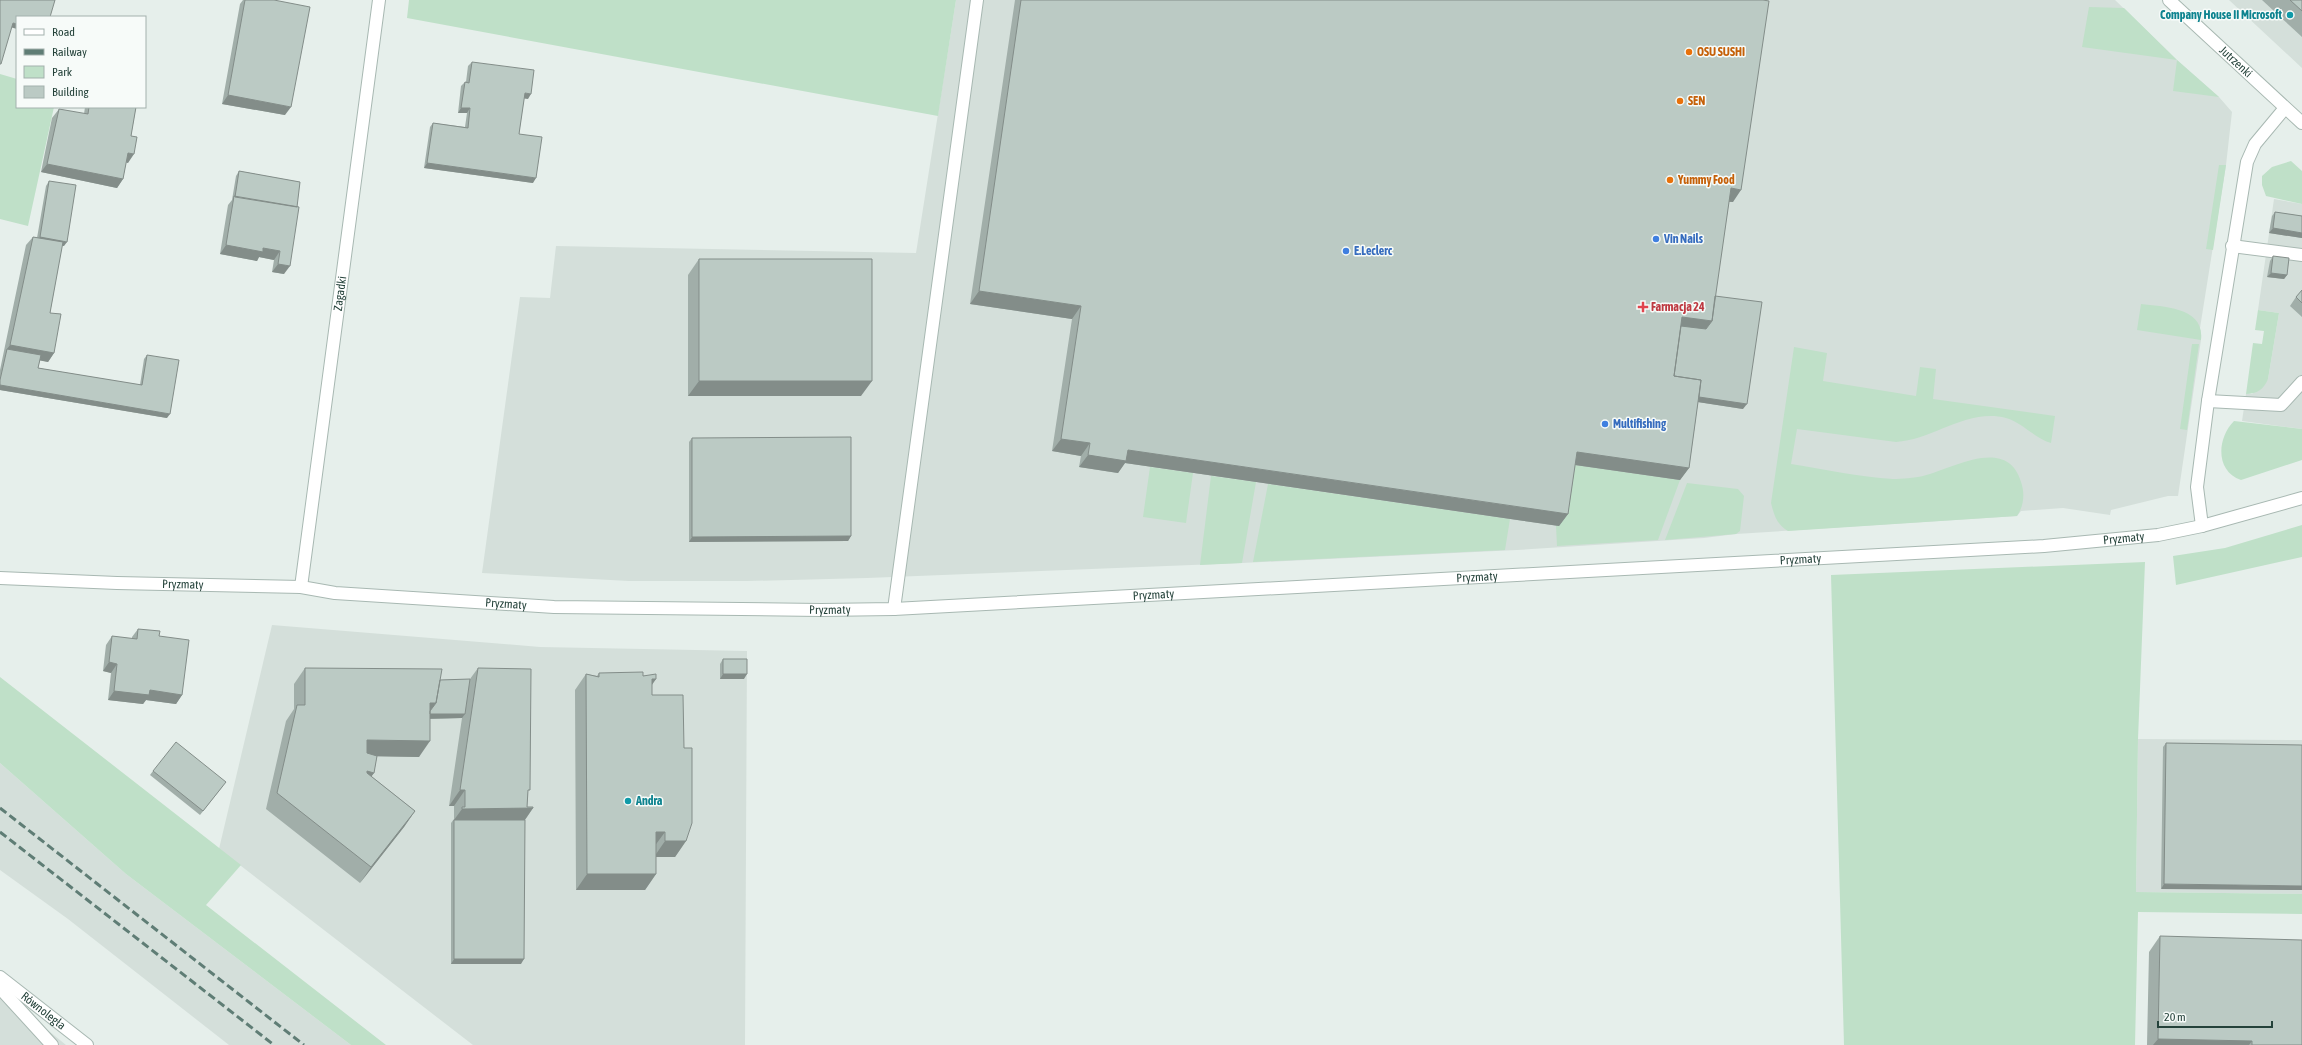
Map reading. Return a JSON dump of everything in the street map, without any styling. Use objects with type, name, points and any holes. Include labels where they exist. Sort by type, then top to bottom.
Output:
[{"type":"street","name":"Zagadki","points":[[301,587],[379,0]]},
{"type":"street","points":[[894,609],[977,0]]},
{"type":"street","name":"Jutrzenki","points":[[2169,0],[2302,123]]},
{"type":"street","points":[[2202,526],[2197,487],[2208,401],[2232,246],[2247,162],[2255,144],[2285,108]]},
{"type":"street","points":[[2232,246],[2302,255]]},
{"type":"street","points":[[2208,401],[2281,405],[2302,382]]},
{"type":"street","name":"Pryzmaty","points":[[0,578],[117,584],[301,587],[336,593],[554,607],[821,610],[894,609],[2044,546],[2158,535],[2202,526],[2302,498]]},
{"type":"street","name":"Równoległa","points":[[0,977],[87,1045]]},
{"type":"street","name":"Równoległa","points":[[0,988],[52,1045]]},
{"type":"shaded area","points":[[956,0],[2115,0],[2177,60],[2219,97],[2232,112],[2226,165],[2200,328],[2201,340],[2178,496],[2168,496],[2111,510],[2110,515],[2063,508],[2021,511],[2017,516],[1736,534],[1704,538],[1517,550],[1242,563],[867,578],[747,581],[629,581],[482,573],[520,297],[550,298],[556,246],[916,253]]},
{"type":"shaded area","points":[[2229,0],[2302,0],[2302,68]]},
{"type":"shaded area","points":[[2274,199],[2302,204],[2302,429],[2242,421],[2246,394],[2252,394],[2268,379],[2279,313],[2258,310]]},
{"type":"shaded area","points":[[272,625],[540,647],[747,651],[745,1045],[473,1045],[219,849]]},
{"type":"shaded area","points":[[2138,739],[2302,740],[2302,894],[2136,892]]},
{"type":"shaded area","points":[[0,763],[126,874],[351,1045],[229,1045],[68,919],[0,870]]},
{"type":"shaded area","points":[[0,991],[66,1045],[0,1045]]},
{"type":"green space","points":[[409,0],[956,0],[938,116],[407,18]]},
{"type":"green space","points":[[2089,7],[2124,8],[2177,60],[2082,47]]},
{"type":"green space","points":[[2177,60],[2219,97],[2173,91]]},
{"type":"green space","points":[[0,74],[16,79],[16,108],[54,108],[28,226],[0,219]]},
{"type":"green space","points":[[2291,161],[2302,171],[2302,204],[2266,196],[2262,185],[2262,176],[2272,167]]},
{"type":"green space","points":[[2219,165],[2226,165],[2213,250],[2206,249]]},
{"type":"green space","points":[[2141,304],[2171,308],[2190,315],[2197,321],[2201,329],[2201,340],[2137,330]]},
{"type":"green space","points":[[2258,310],[2279,313],[2268,379],[2260,390],[2254,393],[2246,394],[2253,343],[2262,344],[2264,331],[2255,330]]},
{"type":"green space","points":[[2192,344],[2199,344],[2187,430],[2180,429]]},
{"type":"green space","points":[[1794,347],[1827,353],[1823,381],[1916,396],[1920,367],[1936,369],[1933,399],[2055,416],[2051,443],[2039,438],[2012,420],[1992,416],[1978,417],[1910,440],[1896,442],[1797,429],[1791,464],[1854,475],[1893,479],[1908,478],[1923,476],[1963,462],[1978,459],[1991,458],[2004,460],[2014,468],[2022,486],[2022,504],[2017,516],[1788,531],[1784,529],[1776,519],[1771,503]]},
{"type":"green space","points":[[2234,421],[2302,429],[2302,460],[2241,480],[2233,476],[2223,462],[2221,454],[2224,436]]},
{"type":"green space","points":[[1568,464],[1680,480],[1658,540],[1557,546],[1556,526]]},
{"type":"green space","points":[[1150,467],[1193,473],[1186,523],[1143,517]]},
{"type":"green space","points":[[1211,476],[1256,482],[1242,563],[1200,565]]},
{"type":"green space","points":[[1687,483],[1738,489],[1744,496],[1740,531],[1736,534],[1665,540]]},
{"type":"green space","points":[[1268,484],[1510,519],[1505,550],[1253,562]]},
{"type":"green space","points":[[2302,525],[2302,557],[2176,585],[2173,556],[2225,548]]},
{"type":"green space","points":[[2145,562],[2138,739],[2136,892],[2302,894],[2302,914],[2138,912],[2135,1045],[1844,1045],[1831,575]]},
{"type":"green space","points":[[0,677],[241,865],[206,905],[386,1045],[351,1045],[126,874],[0,763]]},
{"type":"building","points":[[0,0],[55,0],[50,16],[16,16],[16,24],[13,23],[0,64]]},
{"type":"building","points":[[245,0],[274,0],[310,7],[291,107],[228,95]]},
{"type":"building","name":"E.Leclerc","points":[[1021,0],[1769,1],[1741,190],[1731,188],[1712,321],[1682,317],[1674,376],[1701,380],[1689,468],[1577,452],[1568,514],[1128,450],[1126,461],[1088,455],[1090,443],[1061,439],[1081,306],[979,291]]},
{"type":"building","points":[[2290,0],[2302,0],[2302,11]]},
{"type":"building","points":[[472,62],[534,70],[531,94],[525,93],[519,134],[542,137],[536,178],[427,163],[433,123],[468,128],[470,108],[461,108],[465,82],[469,83]]},
{"type":"building","points":[[89,108],[136,108],[131,136],[137,137],[134,154],[128,153],[123,179],[47,164],[59,109],[88,114]]},
{"type":"building","points":[[239,171],[300,182],[297,207],[235,197]]},
{"type":"building","points":[[49,181],[76,185],[67,242],[40,237]]},
{"type":"building","points":[[234,196],[299,207],[290,266],[278,264],[280,251],[263,248],[263,252],[226,245]]},
{"type":"building","points":[[2275,212],[2302,216],[2302,233],[2273,228]]},
{"type":"building","points":[[33,237],[63,242],[50,313],[61,314],[54,353],[10,345]]},
{"type":"building","points":[[2273,256],[2289,258],[2287,275],[2271,273]]},
{"type":"building","points":[[699,259],[872,259],[872,381],[699,381]]},
{"type":"building","points":[[2302,290],[2302,303],[2296,297]]},
{"type":"building","points":[[1715,296],[1762,302],[1747,404],[1699,397],[1701,380],[1674,376],[1681,326],[1706,329],[1712,321]]},
{"type":"building","points":[[7,349],[41,355],[38,368],[142,385],[147,355],[179,360],[170,414],[0,385]]},
{"type":"building","points":[[851,437],[851,536],[692,537],[692,438]]},
{"type":"building","points":[[138,629],[160,631],[159,636],[189,640],[182,695],[150,690],[149,695],[114,691],[117,664],[109,662],[112,636],[137,639]]},
{"type":"building","points":[[723,659],[747,659],[747,674],[723,674]]},
{"type":"building","points":[[305,668],[442,669],[436,703],[430,703],[430,741],[367,740],[367,753],[377,756],[374,773],[367,771],[367,773],[415,811],[371,867],[277,793],[297,705],[305,705]]},
{"type":"building","points":[[478,668],[531,669],[530,790],[528,790],[527,807],[533,808],[462,809],[462,807],[465,807],[465,790],[460,790]]},
{"type":"building","name":"Andra","points":[[643,672],[643,676],[656,674],[656,679],[652,679],[652,695],[683,695],[684,748],[692,748],[692,823],[686,841],[665,841],[665,832],[656,832],[656,874],[587,874],[586,674],[599,677],[599,673]]},
{"type":"building","points":[[470,679],[465,714],[430,714],[430,711],[436,703],[440,680]]},
{"type":"building","points":[[176,742],[226,782],[203,811],[153,771]]},
{"type":"building","points":[[2166,743],[2302,745],[2302,886],[2164,884]]},
{"type":"building","points":[[454,820],[525,820],[524,959],[454,959]]},
{"type":"building","points":[[2160,936],[2302,940],[2302,1045],[2252,1045],[2252,1041],[2158,1039]]},
{"type":"railway","points":[[0,808],[304,1045]]},
{"type":"railway","points":[[0,832],[274,1045]]},
{"type":"place","name":"Company House II Microsoft","points":[[2290,15]]},
{"type":"place","name":"OSU SUSHI","points":[[1689,52]]},
{"type":"place","name":"SEN","points":[[1680,101]]},
{"type":"place","name":"Yummy Food","points":[[1670,180]]},
{"type":"place","name":"Vin Nails","points":[[1656,239]]},
{"type":"place","name":"E.Leclerc","points":[[1346,251]]},
{"type":"place","name":"Farmacja 24","points":[[1643,307]]},
{"type":"place","name":"Multifishing","points":[[1605,424]]},
{"type":"place","name":"Andra","points":[[628,801]]}]
